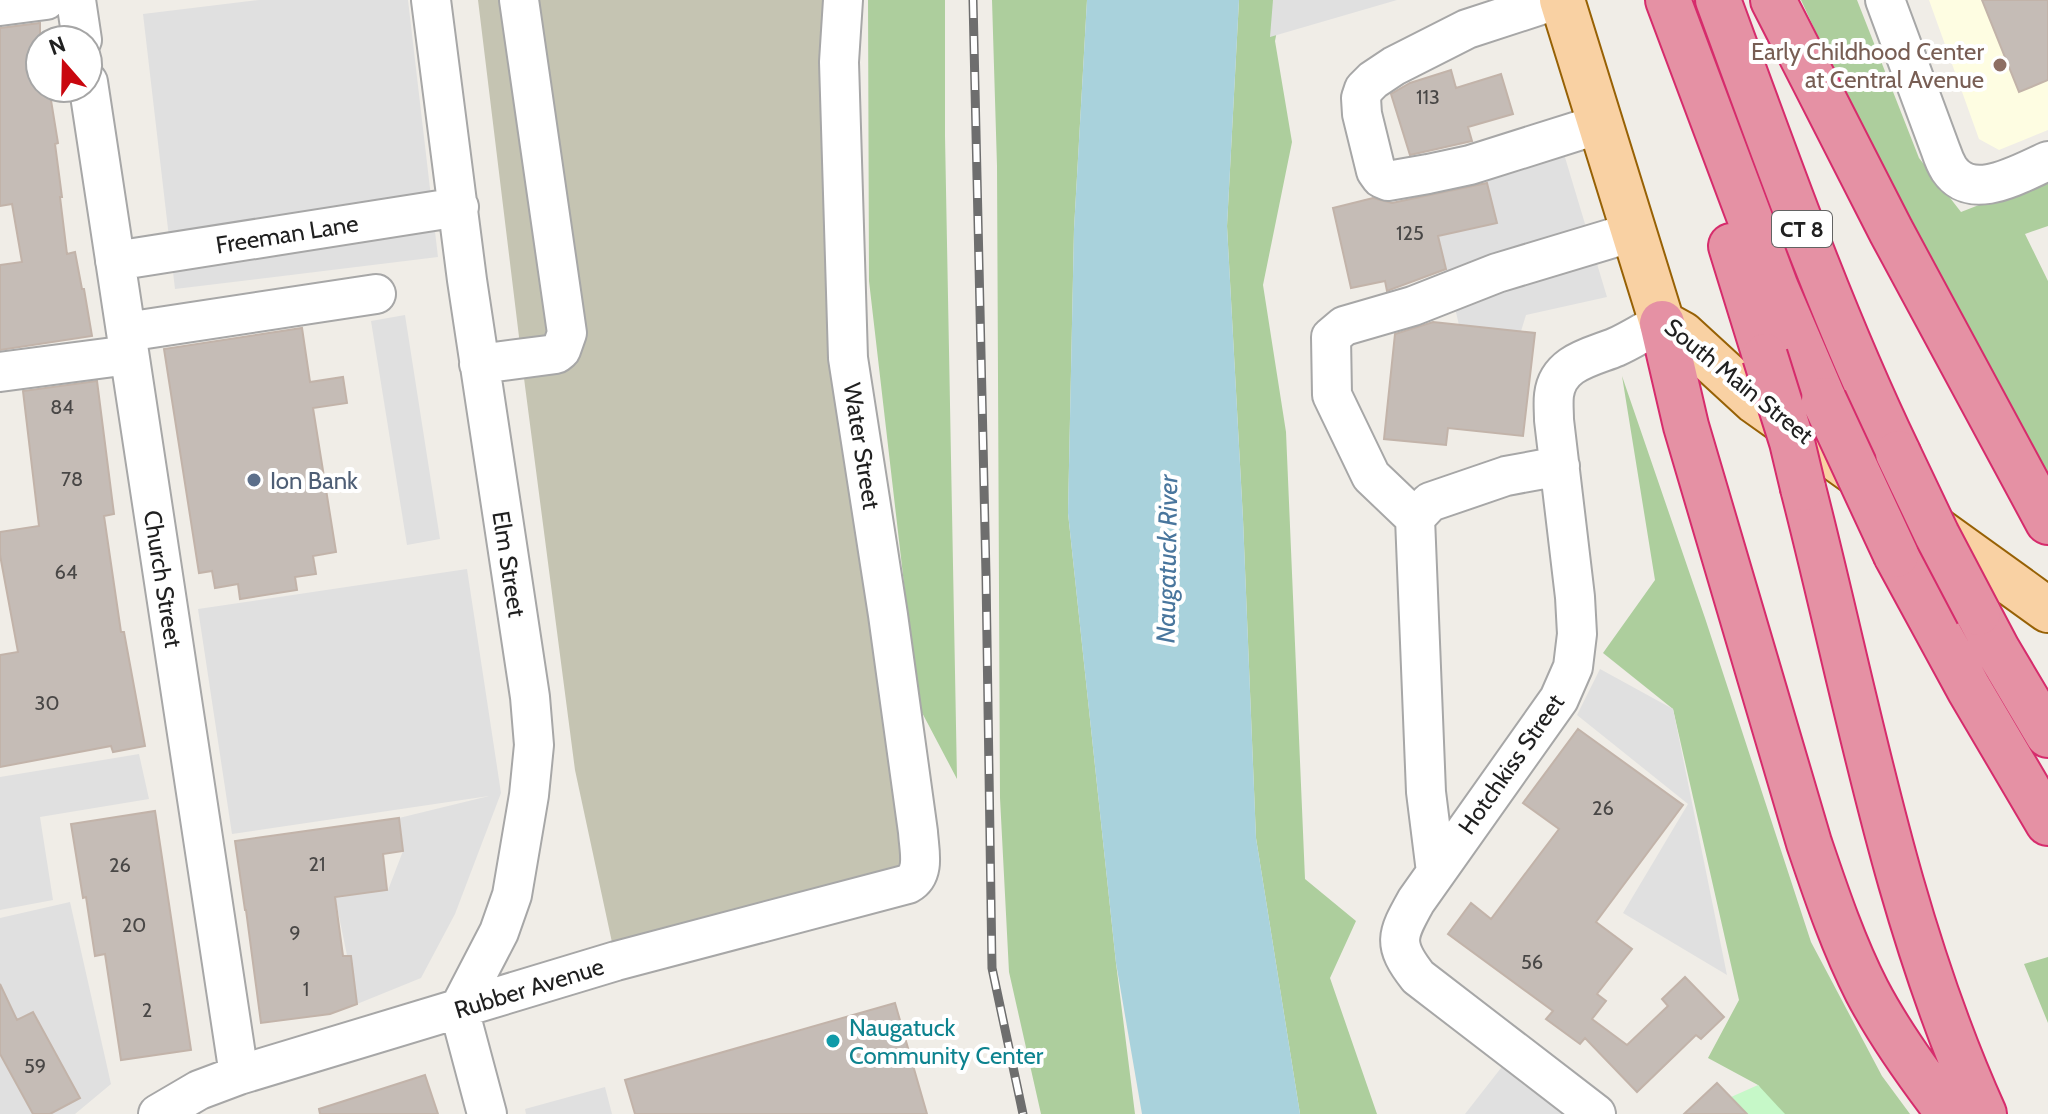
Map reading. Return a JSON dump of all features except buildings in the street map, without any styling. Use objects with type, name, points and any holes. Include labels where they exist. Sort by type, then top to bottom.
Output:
[{"type":"highway","points":[[1666,0],[1713,186],[1792,442],[1909,912],[1947,1025],[1984,1114]]},
{"type":"highway","name":"CT 8","points":[[1666,0],[1776,288],[1824,400],[1896,555],[1969,689],[2048,823]]},
{"type":"highway","name":"CT 8","points":[[1718,0],[1804,234],[1876,407],[1937,535],[1997,649],[2048,735]]},
{"type":"highway","points":[[1773,0],[1891,231],[2048,522]]},
{"type":"highway","points":[[1662,323],[1686,426],[1828,900],[1868,992],[1898,1042],[1949,1114]]},
{"type":"main road","name":"South Main Street","points":[[1559,0],[1662,323],[1682,334],[1755,401],[2048,610]]},
{"type":"street","points":[[0,6],[46,0]]},
{"type":"street","points":[[76,0],[80,24]]},
{"type":"street","name":"Elm Street","points":[[431,0],[479,364],[530,697],[534,745],[512,895],[499,932],[459,1009]]},
{"type":"street","points":[[479,364],[556,354],[561,350],[567,333],[519,0]]},
{"type":"street","name":"Water Street","points":[[843,0],[839,62],[848,358],[918,832],[918,875],[908,884]]},
{"type":"street","points":[[1559,0],[1467,29],[1373,80],[1364,89],[1361,98],[1376,171],[1388,181],[1428,174],[1470,165],[1600,124]]},
{"type":"street","points":[[1885,0],[1950,171],[1970,185],[1991,184],[2048,161]]},
{"type":"street","name":"Church Street","points":[[91,104],[239,1075]]},
{"type":"street","name":"Freeman Lane","points":[[115,261],[459,207]]},
{"type":"street","points":[[1436,872],[1426,792],[1415,518],[1371,476],[1332,395],[1331,337],[1344,326],[1413,306],[1497,273],[1633,232]]},
{"type":"street","points":[[0,372],[376,294]]},
{"type":"street","name":"Hotchkiss Street","points":[[1596,1114],[1418,977],[1406,961],[1399,940],[1404,922],[1416,901],[1559,699],[1573,667],[1577,634],[1575,597],[1553,395],[1561,376],[1588,356],[1614,348],[1662,323]]},
{"type":"street","points":[[1415,518],[1430,502],[1506,476],[1560,466]]},
{"type":"street","name":"Rubber Avenue","points":[[158,1114],[199,1090],[239,1075],[616,961],[908,884]]},
{"type":"street","points":[[459,1009],[487,1114]]},
{"type":"shaded area","points":[[259,0],[408,0],[438,257],[175,289],[143,14]]},
{"type":"shaded area","points":[[478,0],[839,0],[834,129],[918,891],[616,961],[575,770]]},
{"type":"shaded area","points":[[1273,0],[1397,0],[1270,37]]},
{"type":"shaded area","name":"Early Childhood Center at Central Avenue","points":[[1929,0],[2048,0],[2048,130],[1999,150],[1979,139]]},
{"type":"shaded area","points":[[1564,154],[1607,297],[1526,315],[1521,331],[1459,325],[1438,236],[1496,223],[1485,173]]},
{"type":"shaded area","points":[[405,315],[440,539],[407,545],[371,321]]},
{"type":"shaded area","points":[[467,569],[501,793],[455,914],[421,978],[357,1004],[335,897],[388,890],[403,851],[399,818],[489,796],[232,834],[198,609]]},
{"type":"shaded area","points":[[1600,669],[1673,709],[1727,975],[1623,913],[1688,804],[1577,715]]},
{"type":"shaded area","points":[[139,754],[149,799],[40,817],[53,900],[0,910],[0,777]]},
{"type":"shaded area","points":[[70,902],[111,1084],[75,1114],[0,1114],[0,918]]},
{"type":"shaded area","points":[[1508,1059],[1584,1114],[1465,1114]]},
{"type":"shaded area","points":[[605,1087],[612,1114],[526,1114],[525,1109]]},
{"type":"green space","points":[[868,0],[945,0],[957,779],[918,705],[869,281]]},
{"type":"green space","points":[[992,0],[1087,0],[1074,229],[1068,513],[1135,1114],[1041,1114],[1009,972],[1000,798],[997,166]]},
{"type":"green space","points":[[1239,0],[1283,0],[1275,41],[1292,142],[1263,285],[1286,432],[1305,879],[1356,921],[1330,978],[1377,1114],[1300,1114],[1256,838],[1227,226]]},
{"type":"green space","points":[[1801,0],[1857,0],[1919,158],[1961,212],[2048,178],[2048,226],[2025,234],[2048,281],[2048,476],[1962,324],[1854,114]]},
{"type":"green space","points":[[1622,376],[1811,942],[1882,1076],[1910,1114],[1780,1114],[1758,1085],[1708,1058],[1739,1000],[1673,709],[1603,653],[1655,580]]},
{"type":"green space","points":[[2048,957],[2048,1023],[2024,964]]},
{"type":"green space","points":[[1758,1085],[1785,1114],[1693,1114]]},
{"type":"water","name":"Naugatuck River","points":[[1087,0],[1239,0],[1227,226],[1256,838],[1300,1114],[1142,1114],[1116,963],[1068,513],[1074,229]]},
{"type":"railway","points":[[973,0],[992,968],[1023,1114]]},
{"type":"place","name":"Early Childhood Center at Central Avenue","points":[[2000,65]]},
{"type":"place","name":"Ion Bank","points":[[254,480]]},
{"type":"place","name":"Naugatuck Community Center","points":[[833,1041]]}]
